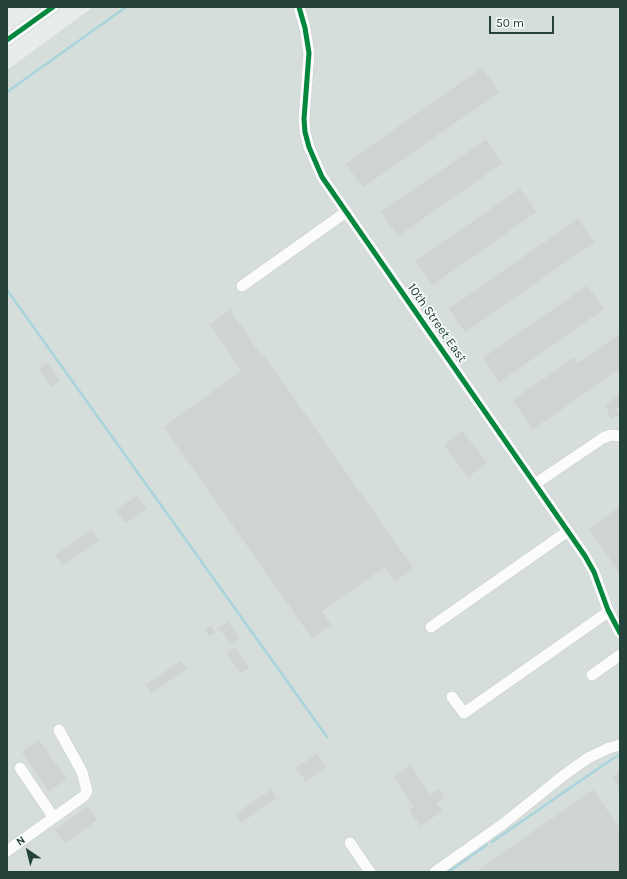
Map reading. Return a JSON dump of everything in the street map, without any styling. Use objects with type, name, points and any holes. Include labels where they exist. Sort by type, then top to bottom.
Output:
[{"type":"street","points":[[7,40],[53,7]]},
{"type":"street","name":"10th Street East","points":[[299,7],[305,28],[309,53],[304,120],[305,132],[309,147],[322,177],[568,531],[594,572],[608,612],[620,633]]},
{"type":"street","points":[[242,286],[346,212]]},
{"type":"street","points":[[535,484],[603,438],[611,435],[620,436]]},
{"type":"street","points":[[431,627],[568,531]]},
{"type":"street","points":[[452,697],[464,713],[608,612]]},
{"type":"street","points":[[592,675],[620,655]]},
{"type":"street","points":[[7,851],[84,796],[87,791],[82,772],[59,730]]},
{"type":"street","points":[[435,872],[503,824],[564,775],[588,758],[609,748],[620,745]]},
{"type":"street","points":[[20,768],[54,818]]},
{"type":"street","points":[[350,843],[370,872]]},
{"type":"shaded area","points":[[93,7],[620,7],[620,872],[7,872],[7,70]]},
{"type":"building","points":[[482,68],[499,92],[363,187],[346,164]]},
{"type":"building","points":[[486,140],[502,163],[398,236],[381,212]]},
{"type":"building","points":[[520,189],[536,212],[432,285],[416,261]]},
{"type":"building","points":[[578,219],[594,242],[465,332],[449,309]]},
{"type":"building","points":[[587,286],[604,309],[499,382],[483,358]]},
{"type":"building","points":[[230,310],[413,568],[395,581],[385,567],[321,611],[331,625],[312,638],[164,427],[242,371],[210,325]]},
{"type":"building","points":[[620,334],[620,368],[533,429],[513,400],[574,358],[578,363]]},
{"type":"building","points":[[48,363],[59,381],[51,386],[39,369]]},
{"type":"building","points":[[620,395],[620,406],[615,409],[619,414],[611,419],[607,413],[609,411],[605,405]]},
{"type":"building","points":[[462,431],[487,463],[468,477],[444,445]]},
{"type":"building","points":[[137,496],[146,509],[125,523],[116,510]]},
{"type":"building","points":[[620,507],[620,573],[589,529]]},
{"type":"building","points":[[92,530],[99,540],[63,565],[56,555]]},
{"type":"building","points":[[228,622],[239,638],[231,644],[219,628]]},
{"type":"building","points":[[211,626],[215,633],[209,636],[205,630]]},
{"type":"building","points":[[235,648],[249,668],[241,673],[227,654]]},
{"type":"building","points":[[181,661],[187,669],[151,693],[146,685]]},
{"type":"building","points":[[39,740],[66,779],[49,791],[22,752]]},
{"type":"building","points":[[317,754],[326,767],[306,781],[296,768]]},
{"type":"building","points":[[410,766],[430,795],[439,789],[444,798],[436,803],[442,811],[420,826],[410,810],[414,807],[394,777]]},
{"type":"building","points":[[620,772],[620,788],[612,777]]},
{"type":"building","points":[[271,790],[276,798],[241,823],[236,814]]},
{"type":"building","points":[[593,790],[620,829],[620,872],[476,872]]},
{"type":"building","points":[[88,807],[97,820],[65,843],[55,830]]},
{"type":"waterway","points":[[7,92],[126,7]]},
{"type":"waterway","points":[[7,290],[327,737]]},
{"type":"waterway","points":[[492,842],[620,755]]},
{"type":"waterway","points":[[448,872],[487,845]]},
{"type":"cycle path","points":[[7,40],[53,7]]},
{"type":"cycle path","points":[[299,7],[305,28],[309,53],[304,119],[305,132],[309,147],[322,177],[585,556],[594,572],[608,610],[620,633]]}]
